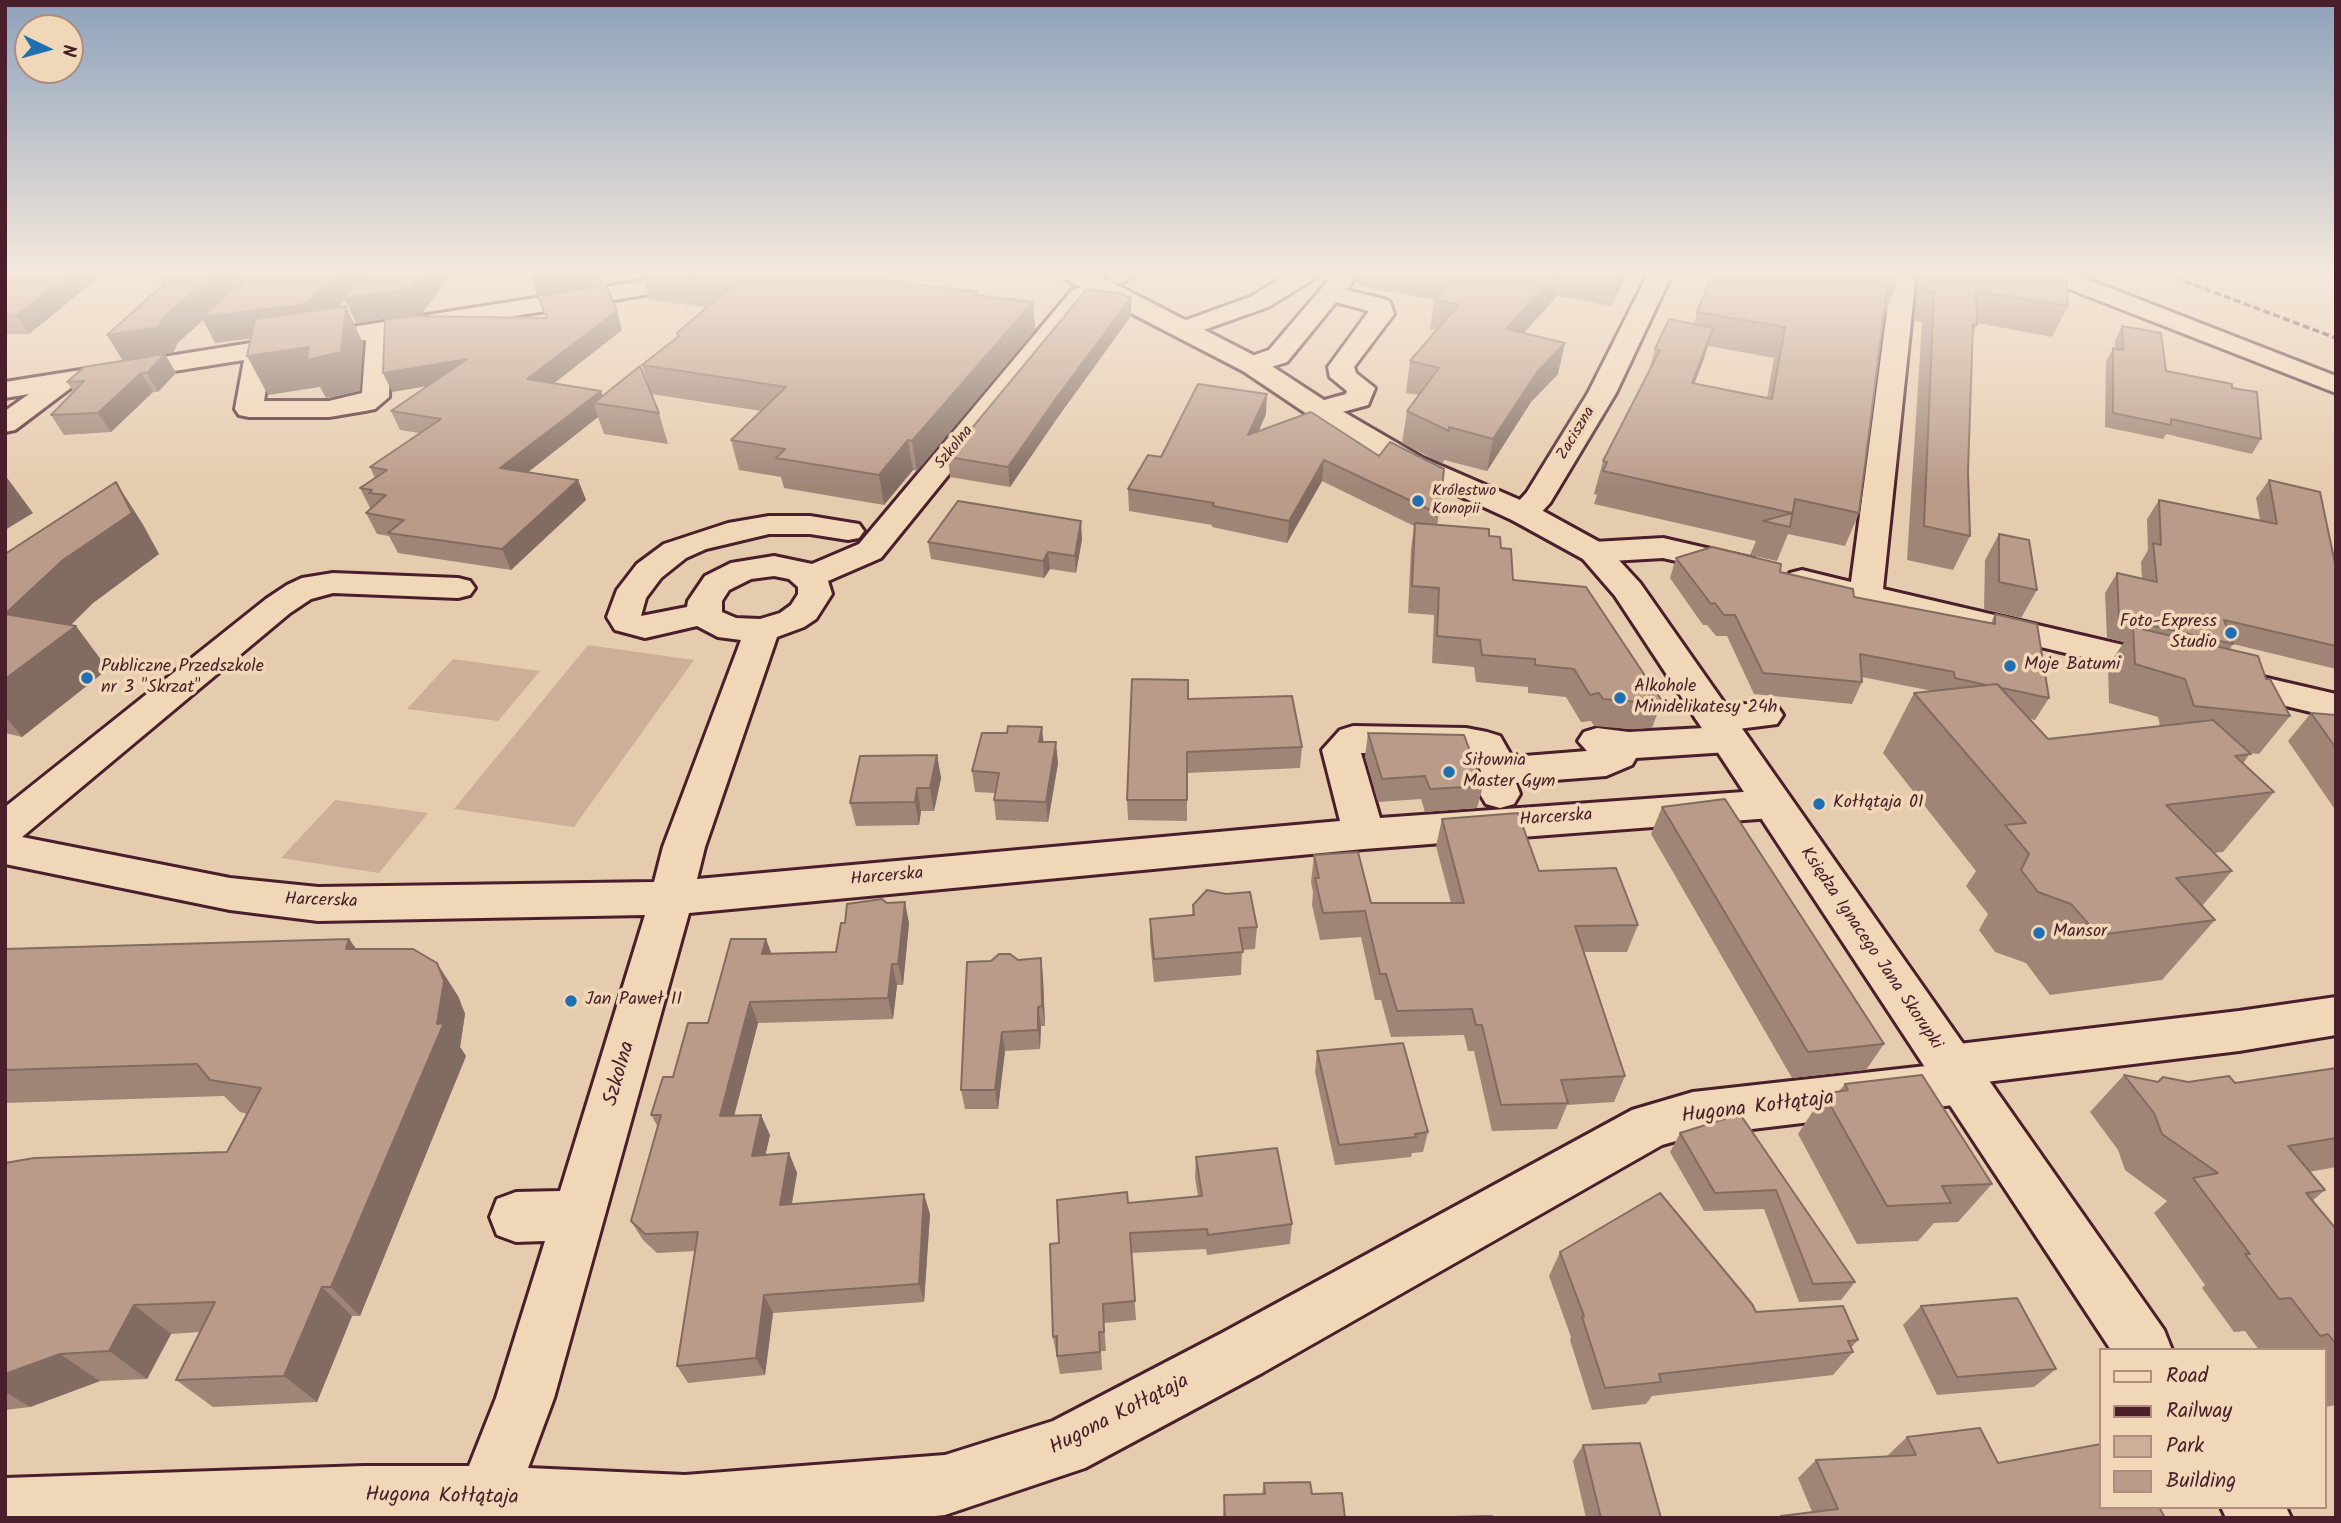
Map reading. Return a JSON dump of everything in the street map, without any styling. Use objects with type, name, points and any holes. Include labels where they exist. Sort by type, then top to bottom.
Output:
[{"type":"street","points":[[186,362],[189,350],[195,345]]},
{"type":"street","points":[[5,390],[291,345]]},
{"type":"street","points":[[259,350],[249,409],[329,409],[365,404],[375,397],[378,345]]},
{"type":"street","name":"Szkolna","points":[[809,577],[870,551],[1030,345]]},
{"type":"street","points":[[1214,345],[1252,365],[1320,410],[1413,464],[1523,513],[1594,552],[1662,548],[2336,706]]},
{"type":"street","points":[[1252,365],[1278,356],[1287,345]]},
{"type":"street","points":[[1320,410],[1358,399],[1361,388],[1343,377],[1341,367],[1358,345]]},
{"type":"street","name":"Zaciszna","points":[[1523,513],[1539,497],[1602,394],[1626,345]]},
{"type":"street","points":[[1866,595],[1896,345]]},
{"type":"street","points":[[2234,345],[2336,385]]},
{"type":"street","points":[[5,424],[65,381]]},
{"type":"street","points":[[706,614],[645,626],[628,623],[624,617],[629,597],[636,586],[662,560],[702,539],[755,526],[810,525],[848,531]]},
{"type":"street","points":[[755,526],[765,566]]},
{"type":"street","name":"Księdza Ignacego Jana Skorupki","points":[[1594,552],[1628,590],[2143,1348]]},
{"type":"street","points":[[765,566],[788,567],[809,577],[815,594],[804,612],[792,620],[762,630],[730,629],[718,625],[706,614],[705,601],[718,583],[743,570],[765,566]]},
{"type":"street","points":[[5,829],[278,606],[299,592],[314,585],[332,583],[458,588]]},
{"type":"street","name":"Szkolna","points":[[483,1507],[525,1398],[657,952],[684,847],[762,630]]},
{"type":"street","points":[[1500,771],[1606,763],[1608,749],[1721,729],[1765,715]]},
{"type":"street","points":[[1364,834],[1341,750],[1353,739],[1466,741],[1487,745],[1500,771]]},
{"type":"street","points":[[1500,771],[1495,781],[1512,822]]},
{"type":"street","name":"Harcerska","points":[[5,849],[230,894],[318,904],[669,898],[1364,834],[1772,804]]},
{"type":"street","name":"Hugona Kołłątaja","points":[[5,1509],[364,1497],[483,1507],[786,1508],[945,1485],[1064,1447],[1242,1353],[1650,1126],[1693,1114],[1956,1074],[2227,1017],[2336,1016]]},
{"type":"street","points":[[516,1217],[579,1216]]},
{"type":"green space","points":[[588,645],[694,660],[574,827],[454,809]]},
{"type":"green space","points":[[453,659],[540,671],[498,721],[407,709]]},
{"type":"green space","points":[[335,800],[428,813],[379,873],[281,858]]},
{"type":"building","points":[[249,345],[342,345],[341,352],[307,360],[309,347],[247,356]]},
{"type":"building","points":[[384,345],[572,345],[527,379],[601,391],[500,468],[578,480],[502,549],[388,533],[404,520],[366,513],[386,495],[369,493],[372,490],[360,488],[387,470],[370,467],[441,419],[391,411],[467,359],[383,373]]},
{"type":"building","points":[[667,345],[996,345],[879,475],[776,458],[785,449],[731,440],[786,387],[642,365]]},
{"type":"building","points":[[1041,345],[1096,345],[1008,467],[948,457]]},
{"type":"building","points":[[1424,345],[1563,345],[1538,371],[1493,439],[1449,427],[1449,431],[1407,411],[1439,368],[1410,361]]},
{"type":"building","points":[[1657,345],[1706,345],[1692,383],[1772,399],[1782,345],[1880,345],[1859,513],[1795,499],[1790,527],[1763,521],[1792,513],[1603,471],[1607,462],[1603,461],[1660,350],[1655,349]]},
{"type":"building","points":[[1932,345],[1972,345],[1968,471],[1970,536],[1924,526]]},
{"type":"building","points":[[2123,345],[2163,345],[2166,371],[2232,384],[2232,388],[2257,392],[2261,439],[2171,419],[2171,425],[2113,413],[2113,348],[2123,350]]},
{"type":"building","points":[[165,354],[147,373],[141,373],[98,413],[51,415],[84,381],[67,382],[84,367]]},
{"type":"building","points":[[640,366],[659,413],[594,403]]},
{"type":"building","points":[[1198,384],[1267,394],[1248,435],[1311,412],[1379,456],[1390,442],[1444,469],[1439,514],[1324,460],[1289,521],[1213,506],[1214,503],[1128,489],[1148,455],[1161,457]]},
{"type":"building","points":[[2269,480],[2320,492],[2336,568],[2336,646],[2224,620],[2233,644],[2119,618],[2117,573],[2157,582],[2153,543],[2161,545],[2159,500],[2277,524]]},
{"type":"building","points":[[116,482],[132,513],[63,560],[5,614],[5,554]]},
{"type":"building","points":[[958,501],[1081,521],[1075,556],[1048,552],[1043,561],[928,542]]},
{"type":"building","points":[[1415,523],[1489,529],[1489,536],[1500,537],[1501,548],[1511,549],[1513,580],[1586,587],[1662,701],[1603,699],[1599,693],[1590,695],[1574,669],[1535,665],[1535,659],[1482,655],[1480,640],[1437,636],[1439,588],[1412,586]]},
{"type":"building","points":[[1999,534],[2029,540],[2037,590],[1999,582]]},
{"type":"building","points":[[1712,547],[1781,564],[1780,572],[1853,589],[1854,597],[1995,624],[1995,614],[2037,624],[2049,698],[2002,688],[1997,684],[1986,685],[1955,678],[1954,672],[1860,654],[1862,682],[1763,673],[1735,615],[1724,615],[1715,603],[1711,604],[1676,558]]},
{"type":"building","points":[[5,614],[76,626],[5,679]]},
{"type":"building","points":[[2133,627],[2258,656],[2266,679],[2270,679],[2290,716],[2194,706],[2185,679],[2135,664]]},
{"type":"building","points":[[1132,679],[1188,680],[1188,699],[1292,696],[1302,747],[1187,752],[1187,800],[1127,800]]},
{"type":"building","points":[[1997,684],[2048,739],[2213,720],[2251,754],[2235,756],[2274,792],[2166,805],[2232,871],[2176,878],[2215,920],[2098,935],[2071,904],[2038,892],[2021,870],[2029,854],[2005,825],[2026,823],[1914,693]]},
{"type":"building","points":[[2311,713],[2336,715],[2336,748]]},
{"type":"building","points":[[1008,726],[1042,727],[1039,742],[1056,742],[1046,802],[994,800],[999,773],[972,771],[982,733],[1007,733]]},
{"type":"building","points":[[1368,733],[1464,735],[1483,786],[1430,789],[1425,776],[1382,779]]},
{"type":"building","points":[[937,755],[930,788],[917,788],[915,802],[850,803],[860,756]]},
{"type":"building","points":[[1725,799],[1884,1044],[1808,1052],[1662,807]]},
{"type":"building","points":[[1518,813],[1539,871],[1616,868],[1638,925],[1575,926],[1625,1076],[1561,1080],[1568,1103],[1501,1105],[1482,1025],[1476,1025],[1472,1009],[1397,1011],[1386,974],[1380,974],[1365,911],[1323,913],[1315,878],[1319,878],[1314,855],[1358,852],[1371,903],[1464,903],[1442,819]]},
{"type":"building","points":[[1207,890],[1226,894],[1250,892],[1257,927],[1239,928],[1243,952],[1154,959],[1150,919],[1194,915],[1193,905]]},
{"type":"building","points":[[882,899],[887,903],[905,902],[898,964],[892,964],[888,998],[750,1002],[720,1116],[761,1115],[752,1156],[789,1153],[780,1205],[924,1194],[919,1284],[764,1295],[756,1358],[677,1366],[698,1232],[645,1234],[631,1221],[661,1115],[651,1115],[663,1077],[673,1077],[688,1023],[708,1023],[731,939],[766,939],[762,954],[836,952],[841,923],[845,923],[847,904]]},
{"type":"building","points":[[349,939],[346,949],[413,949],[437,963],[444,981],[437,1024],[444,1023],[331,1287],[322,1287],[284,1376],[176,1380],[215,1302],[134,1305],[109,1351],[60,1354],[5,1374],[5,1163],[34,1158],[227,1152],[261,1088],[210,1080],[197,1064],[5,1070],[5,949]]},
{"type":"building","points":[[999,954],[1010,954],[1018,960],[1041,958],[1042,1006],[1038,1007],[1038,1030],[1002,1032],[995,1090],[961,1090],[967,962],[991,961]]},
{"type":"building","points":[[1403,1043],[1428,1132],[1415,1134],[1416,1137],[1339,1145],[1317,1051]]},
{"type":"building","points":[[2336,1068],[2336,1138],[2288,1146],[2325,1190],[2306,1193],[2336,1229],[2336,1344],[2328,1334],[2320,1336],[2291,1298],[2279,1299],[2245,1254],[2250,1254],[2193,1178],[2218,1173],[2162,1134],[2154,1113],[2124,1075],[2158,1082],[2163,1077],[2188,1082],[2229,1076],[2235,1083]]},
{"type":"building","points":[[1922,1075],[1992,1184],[1942,1186],[1951,1203],[1887,1206],[1824,1094],[1848,1090],[1845,1084]]},
{"type":"building","points":[[1731,1117],[1742,1117],[1855,1282],[1813,1284],[1776,1190],[1715,1193],[1680,1133]]},
{"type":"building","points":[[1277,1148],[1292,1224],[1208,1235],[1207,1229],[1130,1233],[1135,1301],[1103,1304],[1104,1332],[1099,1332],[1100,1352],[1057,1356],[1057,1336],[1053,1337],[1050,1244],[1059,1243],[1057,1200],[1127,1192],[1128,1203],[1202,1196],[1196,1157]]},
{"type":"building","points":[[1660,1193],[1756,1312],[1843,1306],[1858,1340],[1848,1341],[1853,1352],[1659,1374],[1661,1382],[1605,1388],[1582,1317],[1584,1316],[1560,1252]]},
{"type":"building","points":[[2017,1298],[2056,1369],[1957,1377],[1921,1306]]},
{"type":"building","points":[[1980,1428],[1998,1463],[2100,1444],[2100,1509],[2160,1509],[2165,1518],[1782,1518],[1781,1516],[1838,1509],[1816,1460],[1916,1455],[1907,1437]]},
{"type":"building","points":[[1640,1443],[1661,1518],[1601,1518],[1583,1445]]},
{"type":"building","points":[[1310,1482],[1312,1494],[1342,1493],[1345,1518],[1225,1518],[1224,1495],[1265,1494],[1264,1483]]},
{"type":"building","points":[[1492,1516],[1493,1518],[1414,1518]]},
{"type":"place","name":"Królestwo Konopii","points":[[1418,501]]},
{"type":"place","name":"Foto-Express Studio","points":[[2231,633]]},
{"type":"place","name":"Moje Batumi","points":[[2010,666]]},
{"type":"place","name":"Publiczne Przedszkole nr 3 \"Skrzat\"","points":[[87,678]]},
{"type":"place","name":"Alkohole Minidelikatesy 24h","points":[[1620,698]]},
{"type":"place","name":"Siłownia Master Gym","points":[[1449,772]]},
{"type":"place","name":"Kołłątaja 01","points":[[1819,804]]},
{"type":"place","name":"Mansor","points":[[2039,933]]},
{"type":"place","name":"Jan Paweł II","points":[[571,1001]]}]
